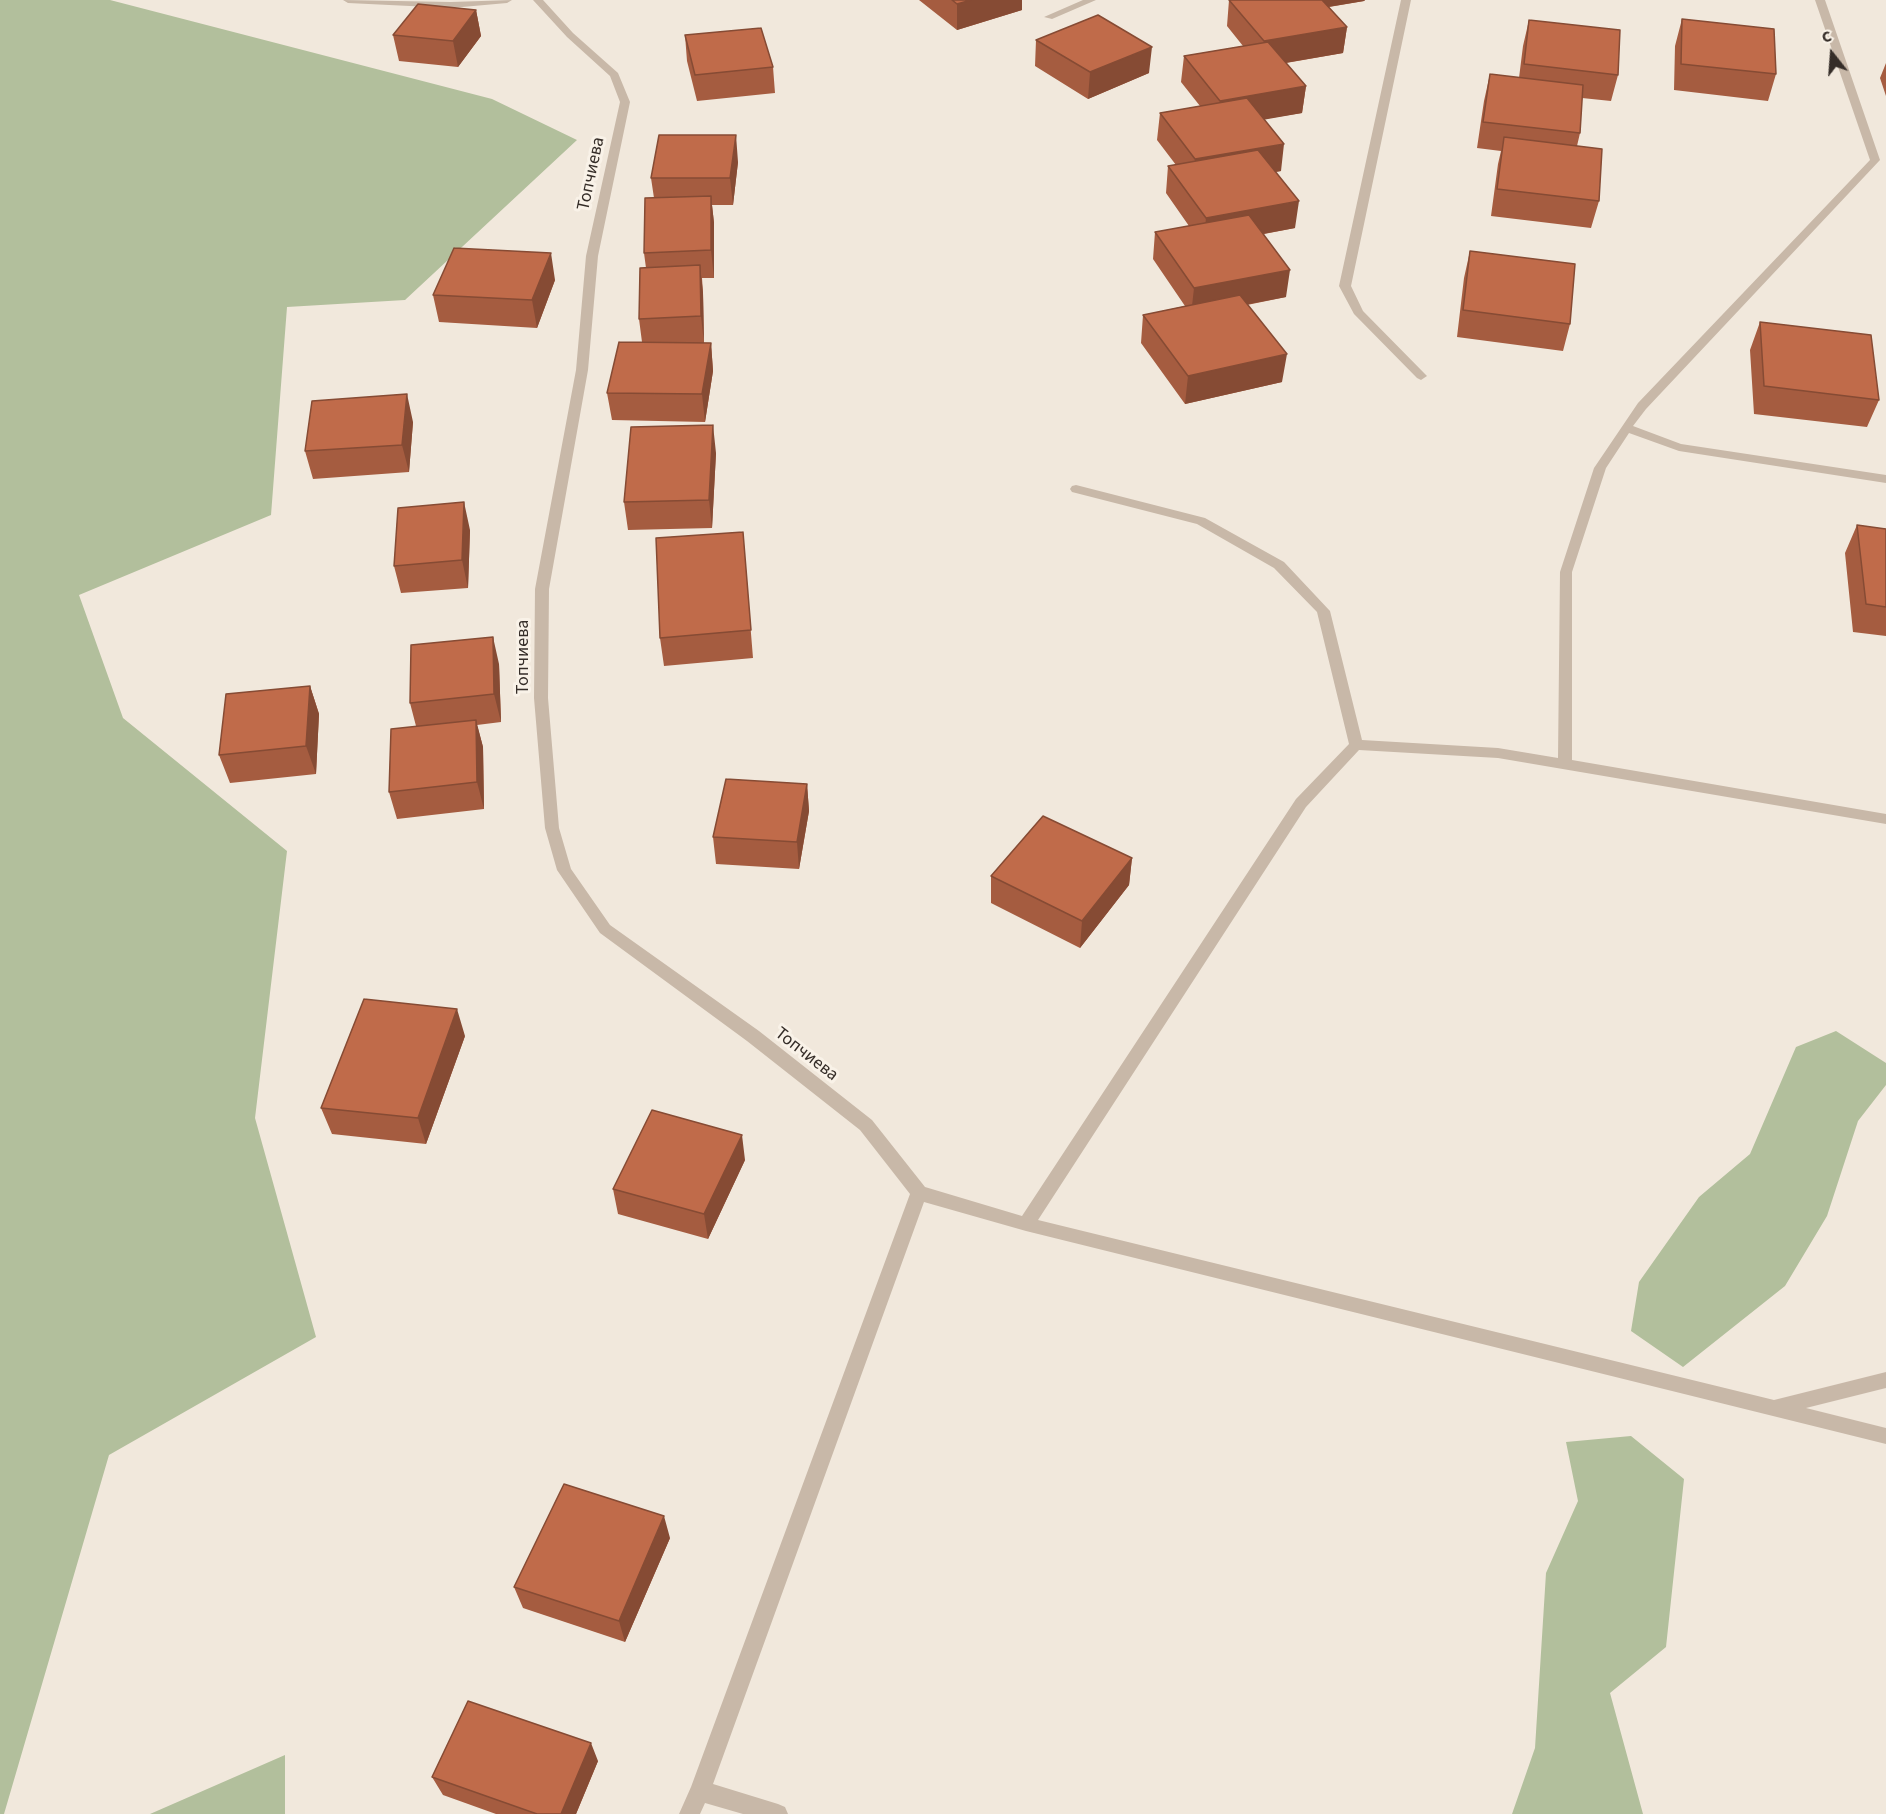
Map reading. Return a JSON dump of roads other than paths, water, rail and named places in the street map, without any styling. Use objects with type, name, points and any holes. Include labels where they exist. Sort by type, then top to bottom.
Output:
[{"type":"street","points":[[348,0],[451,5],[507,0]]},
{"type":"street","name":"Топчиева","points":[[538,0],[570,35],[614,75],[625,102],[592,256],[582,370],[542,589],[542,710],[552,828],[564,870],[604,929],[753,1036],[866,1125],[919,1192]]},
{"type":"street","points":[[1049,17],[1091,0]]},
{"type":"street","points":[[1406,0],[1346,286],[1358,312],[1421,376]]},
{"type":"street","points":[[1565,764],[1566,572],[1600,468],[1642,406],[1880,160],[1820,0]]},
{"type":"street","points":[[1626,428],[1679,447],[1886,479]]},
{"type":"street","points":[[1076,489],[1202,521],[1279,566],[1323,611],[1356,745]]},
{"type":"street","points":[[1026,1224],[1300,803],[1356,745],[1498,753],[1886,819]]},
{"type":"street","points":[[689,1814],[700,1791],[919,1192],[1026,1224],[1886,1436]]},
{"type":"street","points":[[1774,1408],[1886,1380]]},
{"type":"street","points":[[700,1791],[778,1814]]}]
